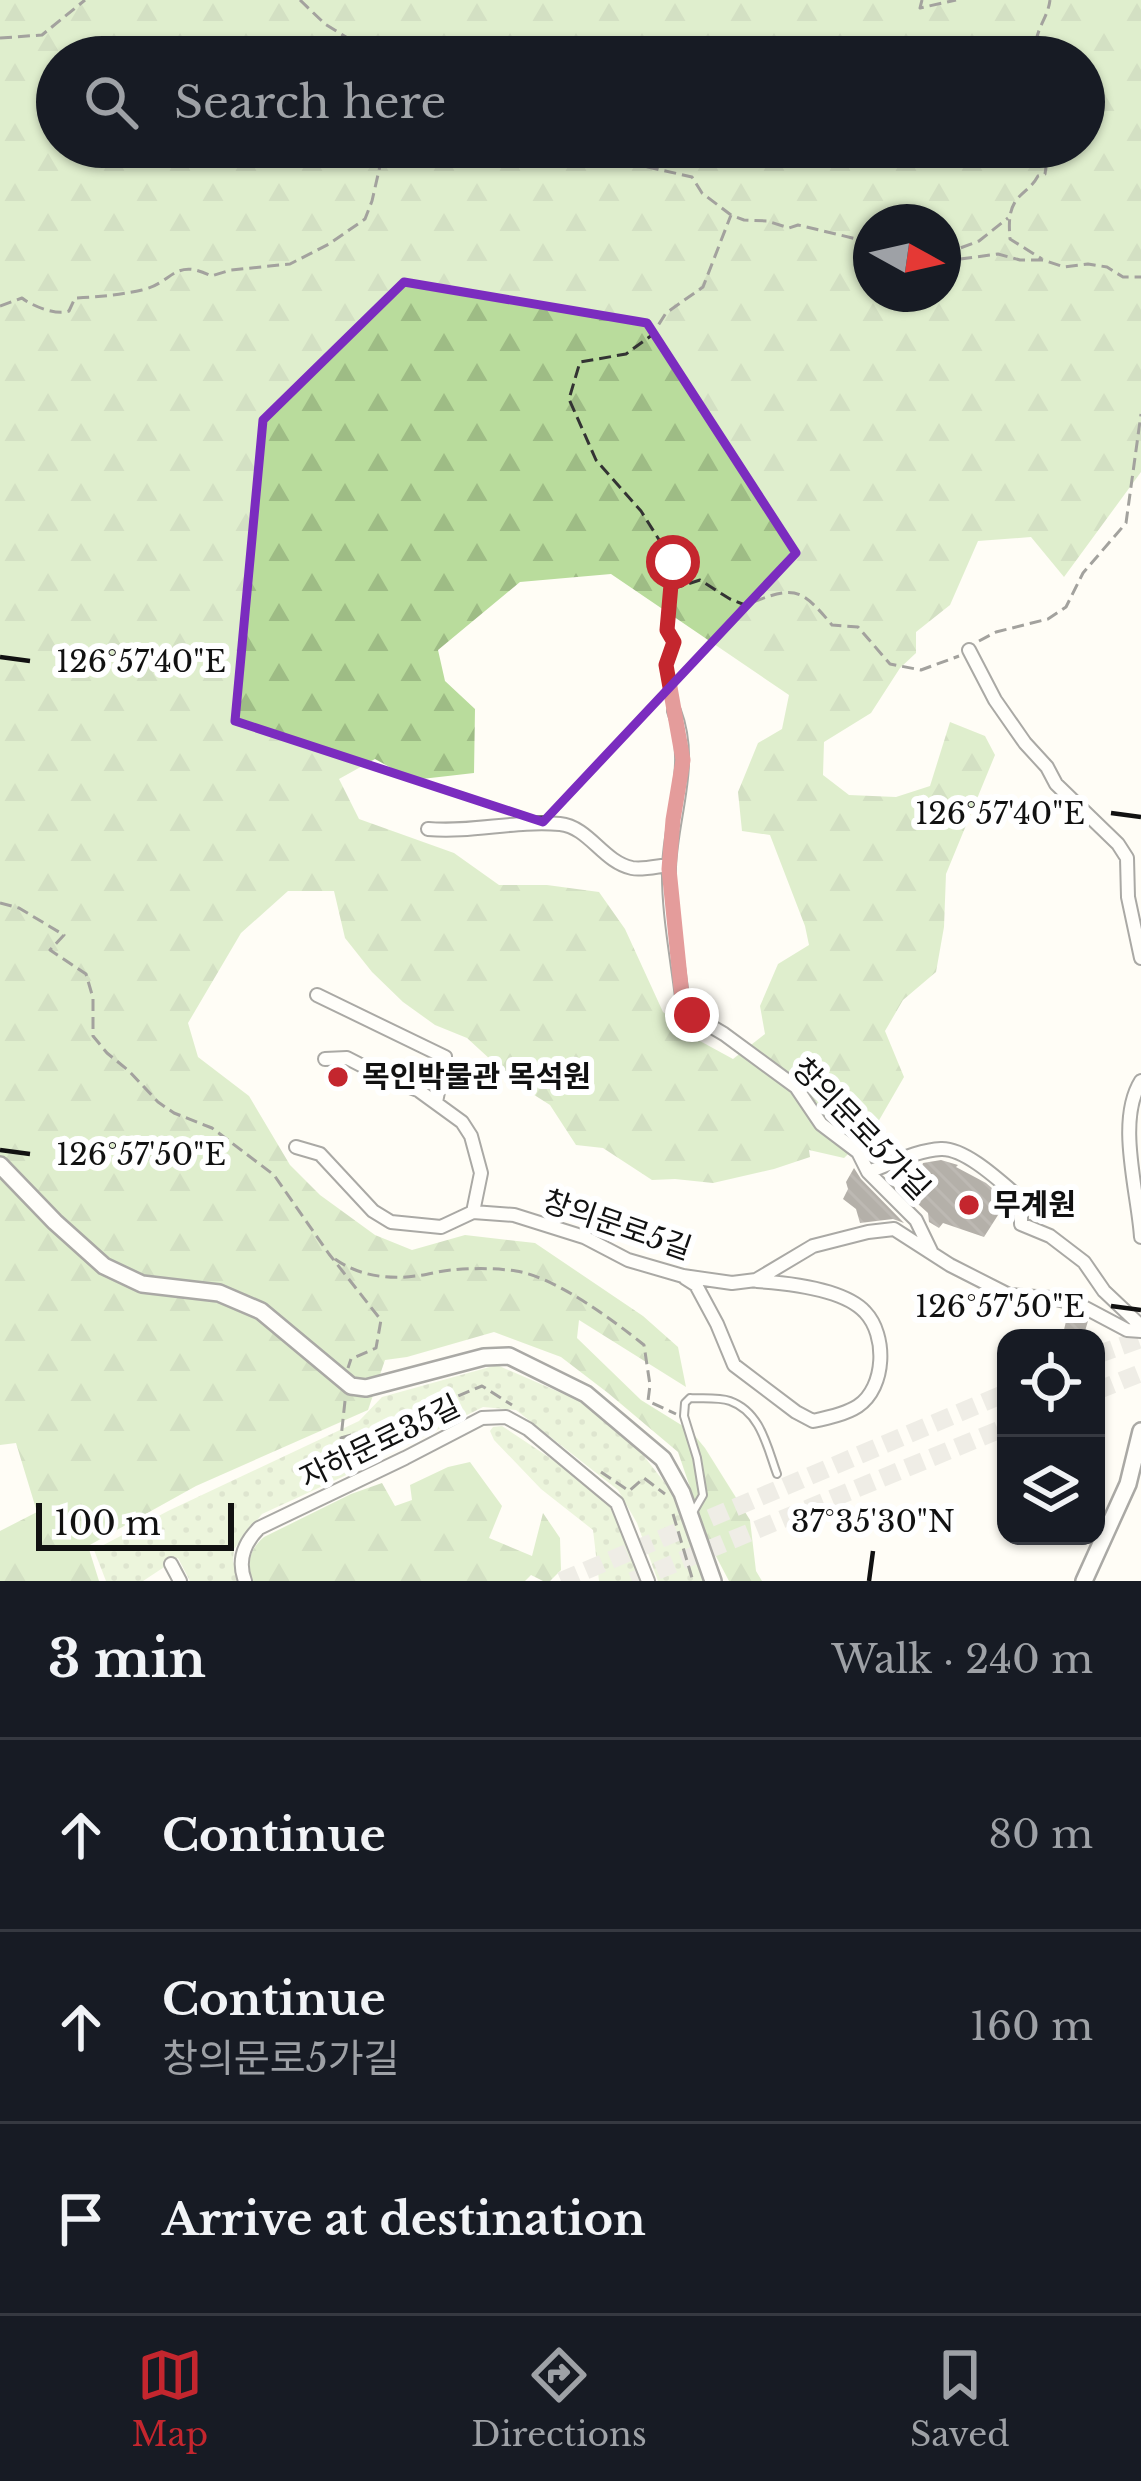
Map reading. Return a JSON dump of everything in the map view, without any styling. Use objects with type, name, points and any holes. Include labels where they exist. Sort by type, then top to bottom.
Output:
[{"type":"street","points":[[970,651],[994,700],[1055,784],[1134,861],[1128,897],[1141,958]]},
{"type":"street","name":"창의문로5가길","points":[[674,711],[683,760],[669,865],[682,997],[692,1015],[796,1087],[821,1124],[858,1152],[868,1172],[916,1220],[932,1252]]},
{"type":"street","points":[[428,829],[560,824],[574,827],[632,868],[669,865]]},
{"type":"street","points":[[317,995],[445,1057],[436,1102]]},
{"type":"street","points":[[325,1059],[346,1058],[418,1090],[462,1122],[472,1136],[481,1173],[473,1212]]},
{"type":"street","points":[[1141,1081],[1132,1095],[1129,1118],[1141,1237]]},
{"type":"street","name":"창의문로5길","points":[[296,1147],[320,1154],[373,1211],[392,1222],[440,1226],[473,1212],[514,1215],[584,1237],[628,1260],[683,1276],[792,1283],[846,1299],[866,1312],[879,1340],[880,1368],[872,1392],[858,1407],[813,1421],[796,1412],[734,1365],[696,1285],[683,1276]]},
{"type":"street","points":[[868,1172],[945,1148],[985,1168],[1021,1199],[1021,1224],[1050,1235],[1084,1262],[1104,1291],[1141,1328]]},
{"type":"street","points":[[0,1165],[104,1266],[142,1284],[219,1293],[261,1311],[351,1386],[366,1388],[484,1357],[508,1356],[586,1394],[663,1460],[682,1493],[713,1581]]},
{"type":"street","points":[[756,1280],[813,1246],[894,1229],[1009,1295],[1078,1304],[1127,1330],[1141,1328]]},
{"type":"street","name":"자하문로35길","points":[[245,1581],[240,1569],[245,1545],[259,1528],[494,1416],[528,1429],[617,1503],[648,1581]]},
{"type":"street","points":[[1084,1581],[1128,1484],[1140,1434]]},
{"type":"street","points":[[171,1564],[180,1581]]},
{"type":"lane","points":[[690,1517],[703,1495],[684,1416],[690,1398],[727,1400],[745,1410],[761,1429],[776,1474]]},
{"type":"path","points":[[0,38],[42,35],[85,0]]},
{"type":"path","points":[[300,0],[344,36]]},
{"type":"path","points":[[922,0],[920,8],[956,0]]},
{"type":"path","points":[[1037,36],[1050,0]]},
{"type":"path","points":[[0,306],[22,298],[62,314],[75,298],[147,289],[175,272],[196,268],[211,276],[290,264],[365,219],[380,168]]},
{"type":"path","points":[[663,168],[692,177],[702,193],[744,220],[853,238]]},
{"type":"path","points":[[1046,168],[1016,200],[1009,217],[1010,239],[1064,267],[1088,264],[1107,267],[1123,277],[1141,278]]},
{"type":"path","points":[[674,711],[666,665],[674,642],[667,630],[673,562],[640,511],[596,460],[569,399],[580,362],[626,354],[652,334],[666,313],[703,287],[731,214]]},
{"type":"path","points":[[961,248],[979,241],[1009,217]]},
{"type":"path","points":[[961,259],[998,254],[1043,260]]},
{"type":"path","points":[[670,589],[700,580],[746,605],[783,590],[811,599],[832,625],[858,627],[890,664],[921,670],[970,651],[984,637],[1048,619],[1066,607],[1083,574],[1126,524],[1141,414]]},
{"type":"path","points":[[0,904],[20,908],[64,935],[50,950],[86,974],[93,998],[93,1036],[106,1053],[158,1102],[212,1128],[274,1175],[381,1320],[376,1348],[351,1359],[341,1438],[482,1386],[521,1412]]},
{"type":"path","points":[[329,1254],[350,1270],[369,1274],[410,1277],[451,1270],[514,1271],[542,1278],[644,1345],[648,1401],[675,1413],[690,1437]]},
{"type":"path","points":[[592,1466],[629,1491],[644,1478],[668,1497],[692,1580]]},
{"type":"highlighted area","points":[[404,282],[647,323],[796,553],[543,822],[235,721],[263,420]]},
{"type":"green space","points":[[0,0],[1141,0],[1141,472],[1064,577],[1031,537],[978,541],[950,605],[916,632],[916,653],[900,668],[871,713],[824,742],[823,775],[849,795],[896,797],[930,786],[950,722],[985,736],[995,755],[946,874],[936,972],[903,1000],[885,1031],[904,1077],[874,1129],[844,1158],[809,1150],[810,1157],[713,1183],[652,1180],[603,1148],[576,1145],[550,1105],[517,1084],[467,1038],[435,1025],[403,1002],[345,938],[334,891],[288,891],[241,933],[188,1023],[198,1057],[249,1096],[290,1165],[320,1195],[375,1235],[412,1250],[465,1235],[535,1243],[643,1316],[678,1347],[686,1387],[579,1320],[577,1338],[641,1400],[691,1431],[705,1448],[750,1520],[756,1571],[762,1581],[729,1581],[709,1543],[678,1452],[561,1357],[494,1332],[385,1360],[368,1410],[196,1486],[88,1546],[99,1581],[0,1581],[0,1531],[37,1512],[16,1443],[0,1445]],"holes":[[[611,574],[789,695],[782,729],[758,743],[738,792],[742,831],[770,835],[809,945],[778,964],[760,1006],[765,1034],[733,1059],[663,1012],[625,929],[599,892],[499,885],[454,853],[359,819],[339,779],[375,759],[413,780],[474,773],[475,709],[445,681],[438,650],[520,582]]]},
{"type":"green space","points":[[497,1365],[582,1402],[636,1446],[672,1492],[706,1581],[658,1581],[637,1523],[618,1490],[516,1410],[483,1407],[262,1514],[234,1549],[239,1581],[190,1581],[178,1558],[143,1581],[106,1581],[94,1550],[359,1421],[382,1397]]},
{"type":"green space","points":[[502,1426],[556,1462],[610,1507],[638,1581],[599,1581],[593,1530],[541,1489],[494,1440],[490,1431]]},
{"type":"green space","points":[[470,1462],[502,1506],[489,1538],[532,1556],[543,1513],[560,1538],[561,1570],[550,1581],[531,1575],[525,1581],[252,1581],[250,1557],[264,1537],[382,1483],[395,1506],[412,1500],[410,1485]]},
{"type":"building","points":[[941,1160],[958,1165],[1007,1201],[984,1237],[929,1222],[928,1213],[890,1179],[899,1171],[918,1177],[923,1163]]},
{"type":"building","points":[[854,1168],[904,1223],[893,1219],[860,1223],[856,1209],[843,1199]]},
{"type":"building","points":[[1068,1313],[1088,1321],[1086,1329],[1064,1329]]},
{"type":"tunnel","points":[[1105,1352],[1141,1339]]},
{"type":"tunnel","points":[[1105,1387],[1141,1373]]},
{"type":"tunnel","points":[[561,1581],[997,1397]]},
{"type":"tunnel","points":[[632,1581],[997,1431]]},
{"type":"place","name":"목인박물관 목석원","points":[[338,1077]]},
{"type":"place","name":"무계원","points":[[969,1205]]},
{"type":"route","points":[[673,562],[667,630],[674,642],[666,665],[683,760],[669,869],[682,997],[692,1015]]}]
